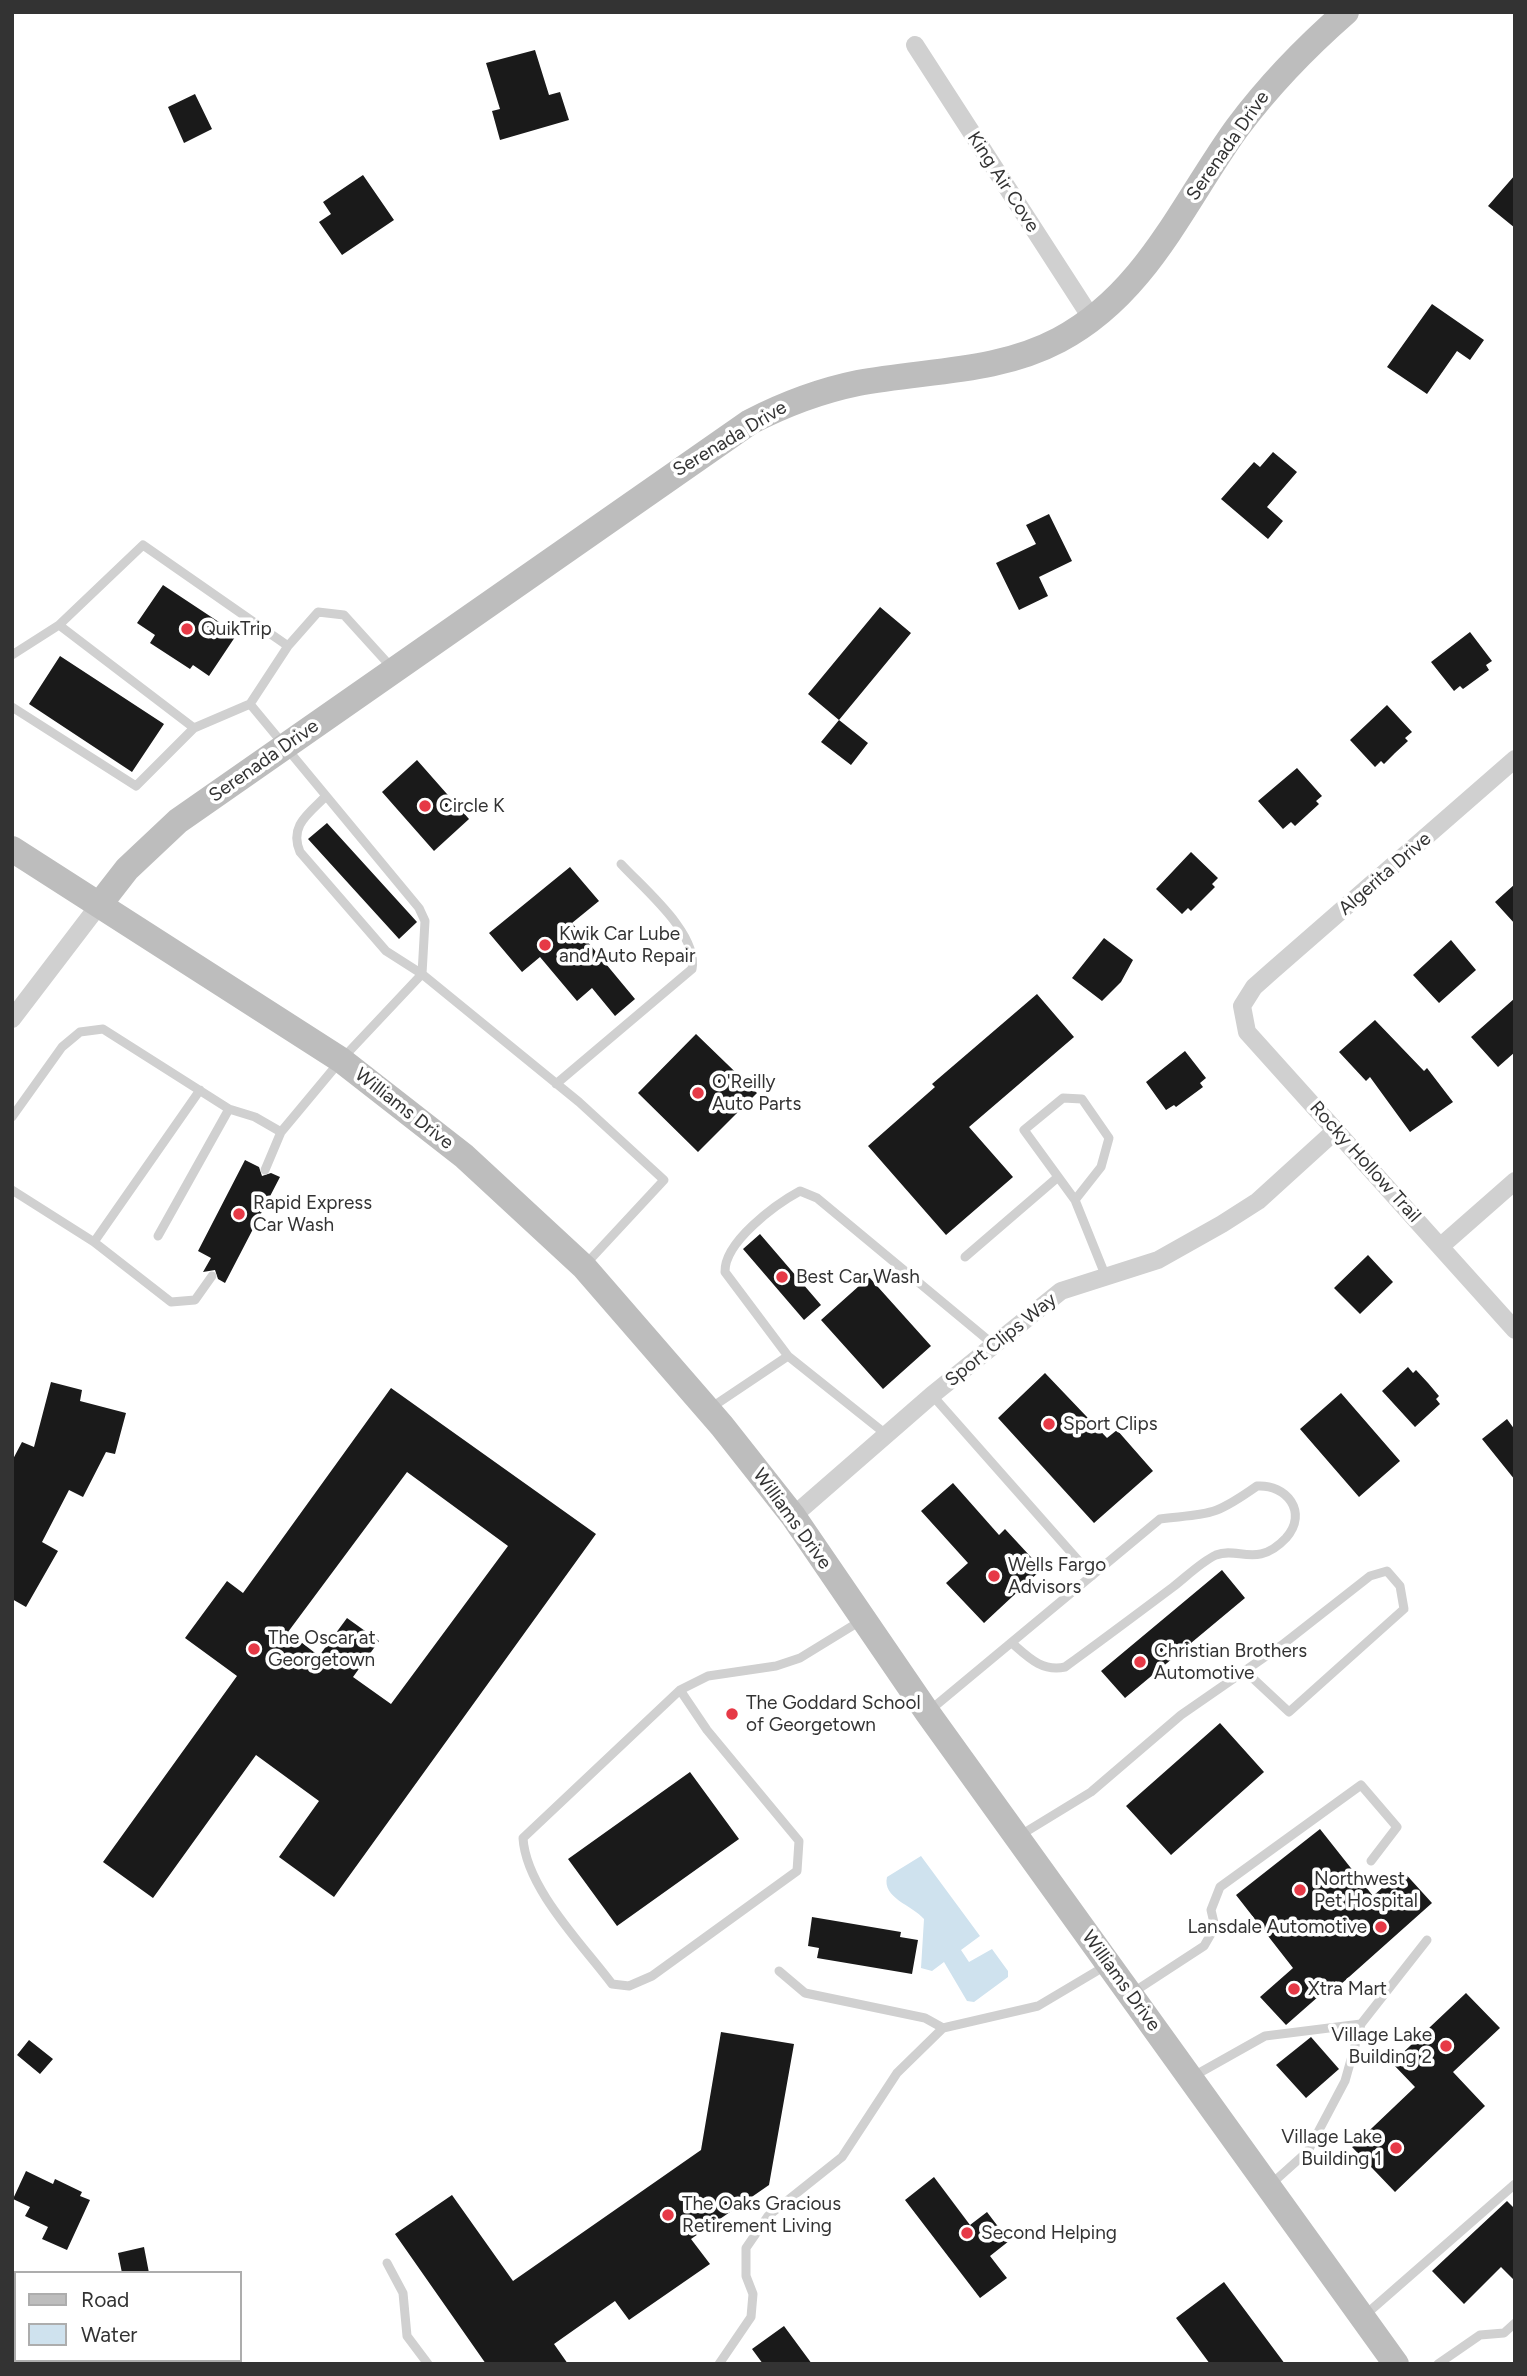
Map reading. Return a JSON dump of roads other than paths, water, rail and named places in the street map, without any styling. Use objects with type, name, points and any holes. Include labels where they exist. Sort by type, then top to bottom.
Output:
[{"type":"main road","name":"Serenada Drive","points":[[99,905],[127,869],[159,837],[393,669],[484,609],[684,465],[750,422],[789,402],[861,382],[1008,361],[1062,339],[1109,307],[1148,265],[1236,130],[1275,80],[1346,12]]},
{"type":"main road","name":"Williams Drive","points":[[12,849],[341,1060],[464,1156],[584,1267],[708,1410],[793,1516],[927,1712],[1396,2364]]},
{"type":"street","name":"King Air Cove","points":[[915,44],[1091,319]]},
{"type":"street","name":"Algerita Drive","points":[[1254,987],[1515,759]]},
{"type":"street","points":[[12,1019],[99,905]]},
{"type":"street","name":"Rocky Hollow Trail","points":[[1254,987],[1242,1006],[1247,1032],[1515,1330]]},
{"type":"street","name":"Sport Clips Way","points":[[793,1516],[932,1395],[1061,1291],[1158,1260],[1222,1224],[1258,1200],[1335,1131]]},
{"type":"street","points":[[1441,1246],[1515,1181]]},
{"type":"lane","points":[[12,655],[59,625],[144,545],[288,646]]},
{"type":"lane","points":[[12,708],[136,786],[194,728],[250,704],[288,646],[318,612],[344,615],[393,669]]},
{"type":"lane","points":[[59,625],[194,728]]},
{"type":"lane","points":[[250,704],[419,908],[425,921],[422,974],[341,1060],[281,1132],[265,1170]]},
{"type":"lane","points":[[326,797],[297,826],[295,842],[300,852],[386,951],[422,974],[556,1084],[664,1180],[584,1267]]},
{"type":"lane","points":[[556,1084],[692,969],[695,956],[689,940],[621,864]]},
{"type":"lane","points":[[12,1117],[62,1047],[80,1032],[103,1029],[229,1109],[255,1117],[281,1132]]},
{"type":"lane","points":[[94,1242],[200,1090]]},
{"type":"lane","points":[[1075,1200],[1101,1167],[1109,1138],[1082,1099],[1063,1098],[1024,1130],[1075,1200],[1106,1277]]},
{"type":"lane","points":[[158,1236],[229,1109]]},
{"type":"lane","points":[[965,1257],[1058,1177]]},
{"type":"lane","points":[[12,1190],[94,1242],[171,1302],[195,1300],[212,1276]]},
{"type":"lane","points":[[887,1435],[788,1356],[726,1272],[725,1264],[737,1241],[800,1191],[817,1198],[994,1345]]},
{"type":"lane","points":[[708,1410],[788,1356]]},
{"type":"lane","points":[[932,1395],[1093,1576]]},
{"type":"lane","points":[[927,1712],[1160,1519],[1197,1517],[1223,1511],[1257,1486],[1279,1489],[1288,1494],[1293,1503],[1296,1515],[1287,1537],[1263,1554],[1218,1554],[1065,1667],[1055,1670],[1040,1665],[1012,1643]]},
{"type":"lane","points":[[1018,1837],[1091,1792],[1181,1715],[1245,1671],[1370,1576],[1387,1571],[1399,1586],[1404,1609],[1289,1712],[1245,1671]]},
{"type":"lane","points":[[680,1690],[707,1730],[799,1841],[797,1871],[652,1976],[629,1986],[612,1984],[538,1885],[524,1858],[523,1838],[680,1690],[708,1676],[776,1666],[800,1658],[863,1619]]},
{"type":"lane","points":[[1130,1994],[1204,1946],[1215,1927],[1211,1910],[1220,1887],[1361,1785],[1397,1827],[1371,1861]]},
{"type":"lane","points":[[1268,2187],[1308,2151],[1345,2081],[1361,2024],[1427,1940]]},
{"type":"lane","points":[[719,2364],[751,2317],[753,2294],[746,2276],[746,2248],[768,2216],[842,2157],[897,2073],[943,2028],[1038,2006],[1109,1964]]},
{"type":"lane","points":[[779,1971],[805,1993],[925,2018],[943,2028]]},
{"type":"lane","points":[[1191,2077],[1265,2036],[1361,2024]]},
{"type":"lane","points":[[1363,2318],[1515,2184]]},
{"type":"lane","points":[[387,2263],[403,2293],[407,2336],[428,2364]]},
{"type":"lane","points":[[1438,2364],[1480,2335],[1504,2333],[1515,2323]]},
{"type":"water","points":[[921,1856],[980,1936],[961,1950],[969,1962],[992,1949],[1008,1971],[1008,1977],[974,2002],[967,2001],[944,1962],[932,1971],[921,1968],[924,1919],[889,1890],[887,1877]]},
{"type":"place","name":"QuikTrip","points":[[187,629]]},
{"type":"place","name":"Circle K","points":[[425,806]]},
{"type":"place","name":"Kwik Car Lube and Auto Repair","points":[[545,945]]},
{"type":"place","name":"O'Reilly Auto Parts","points":[[698,1093]]},
{"type":"place","name":"Rapid Express Car Wash","points":[[239,1214]]},
{"type":"place","name":"Best Car Wash","points":[[782,1277]]},
{"type":"place","name":"Sport Clips","points":[[1049,1424]]},
{"type":"place","name":"Wells Fargo Advisors","points":[[994,1576]]},
{"type":"place","name":"The Oscar at Georgetown","points":[[254,1649]]},
{"type":"place","name":"Christian Brothers Automotive","points":[[1140,1662]]},
{"type":"place","name":"The Goddard School of Georgetown","points":[[732,1714]]},
{"type":"place","name":"Northwest Pet Hospital","points":[[1300,1890]]},
{"type":"place","name":"Lansdale Automotive","points":[[1381,1927]]},
{"type":"place","name":"Xtra Mart","points":[[1294,1989]]},
{"type":"place","name":"Village Lake Building 2","points":[[1446,2046]]},
{"type":"place","name":"Village Lake Building 1","points":[[1396,2148]]},
{"type":"place","name":"The Oaks Gracious Retirement Living","points":[[668,2215]]},
{"type":"place","name":"Second Helping","points":[[967,2233]]}]
